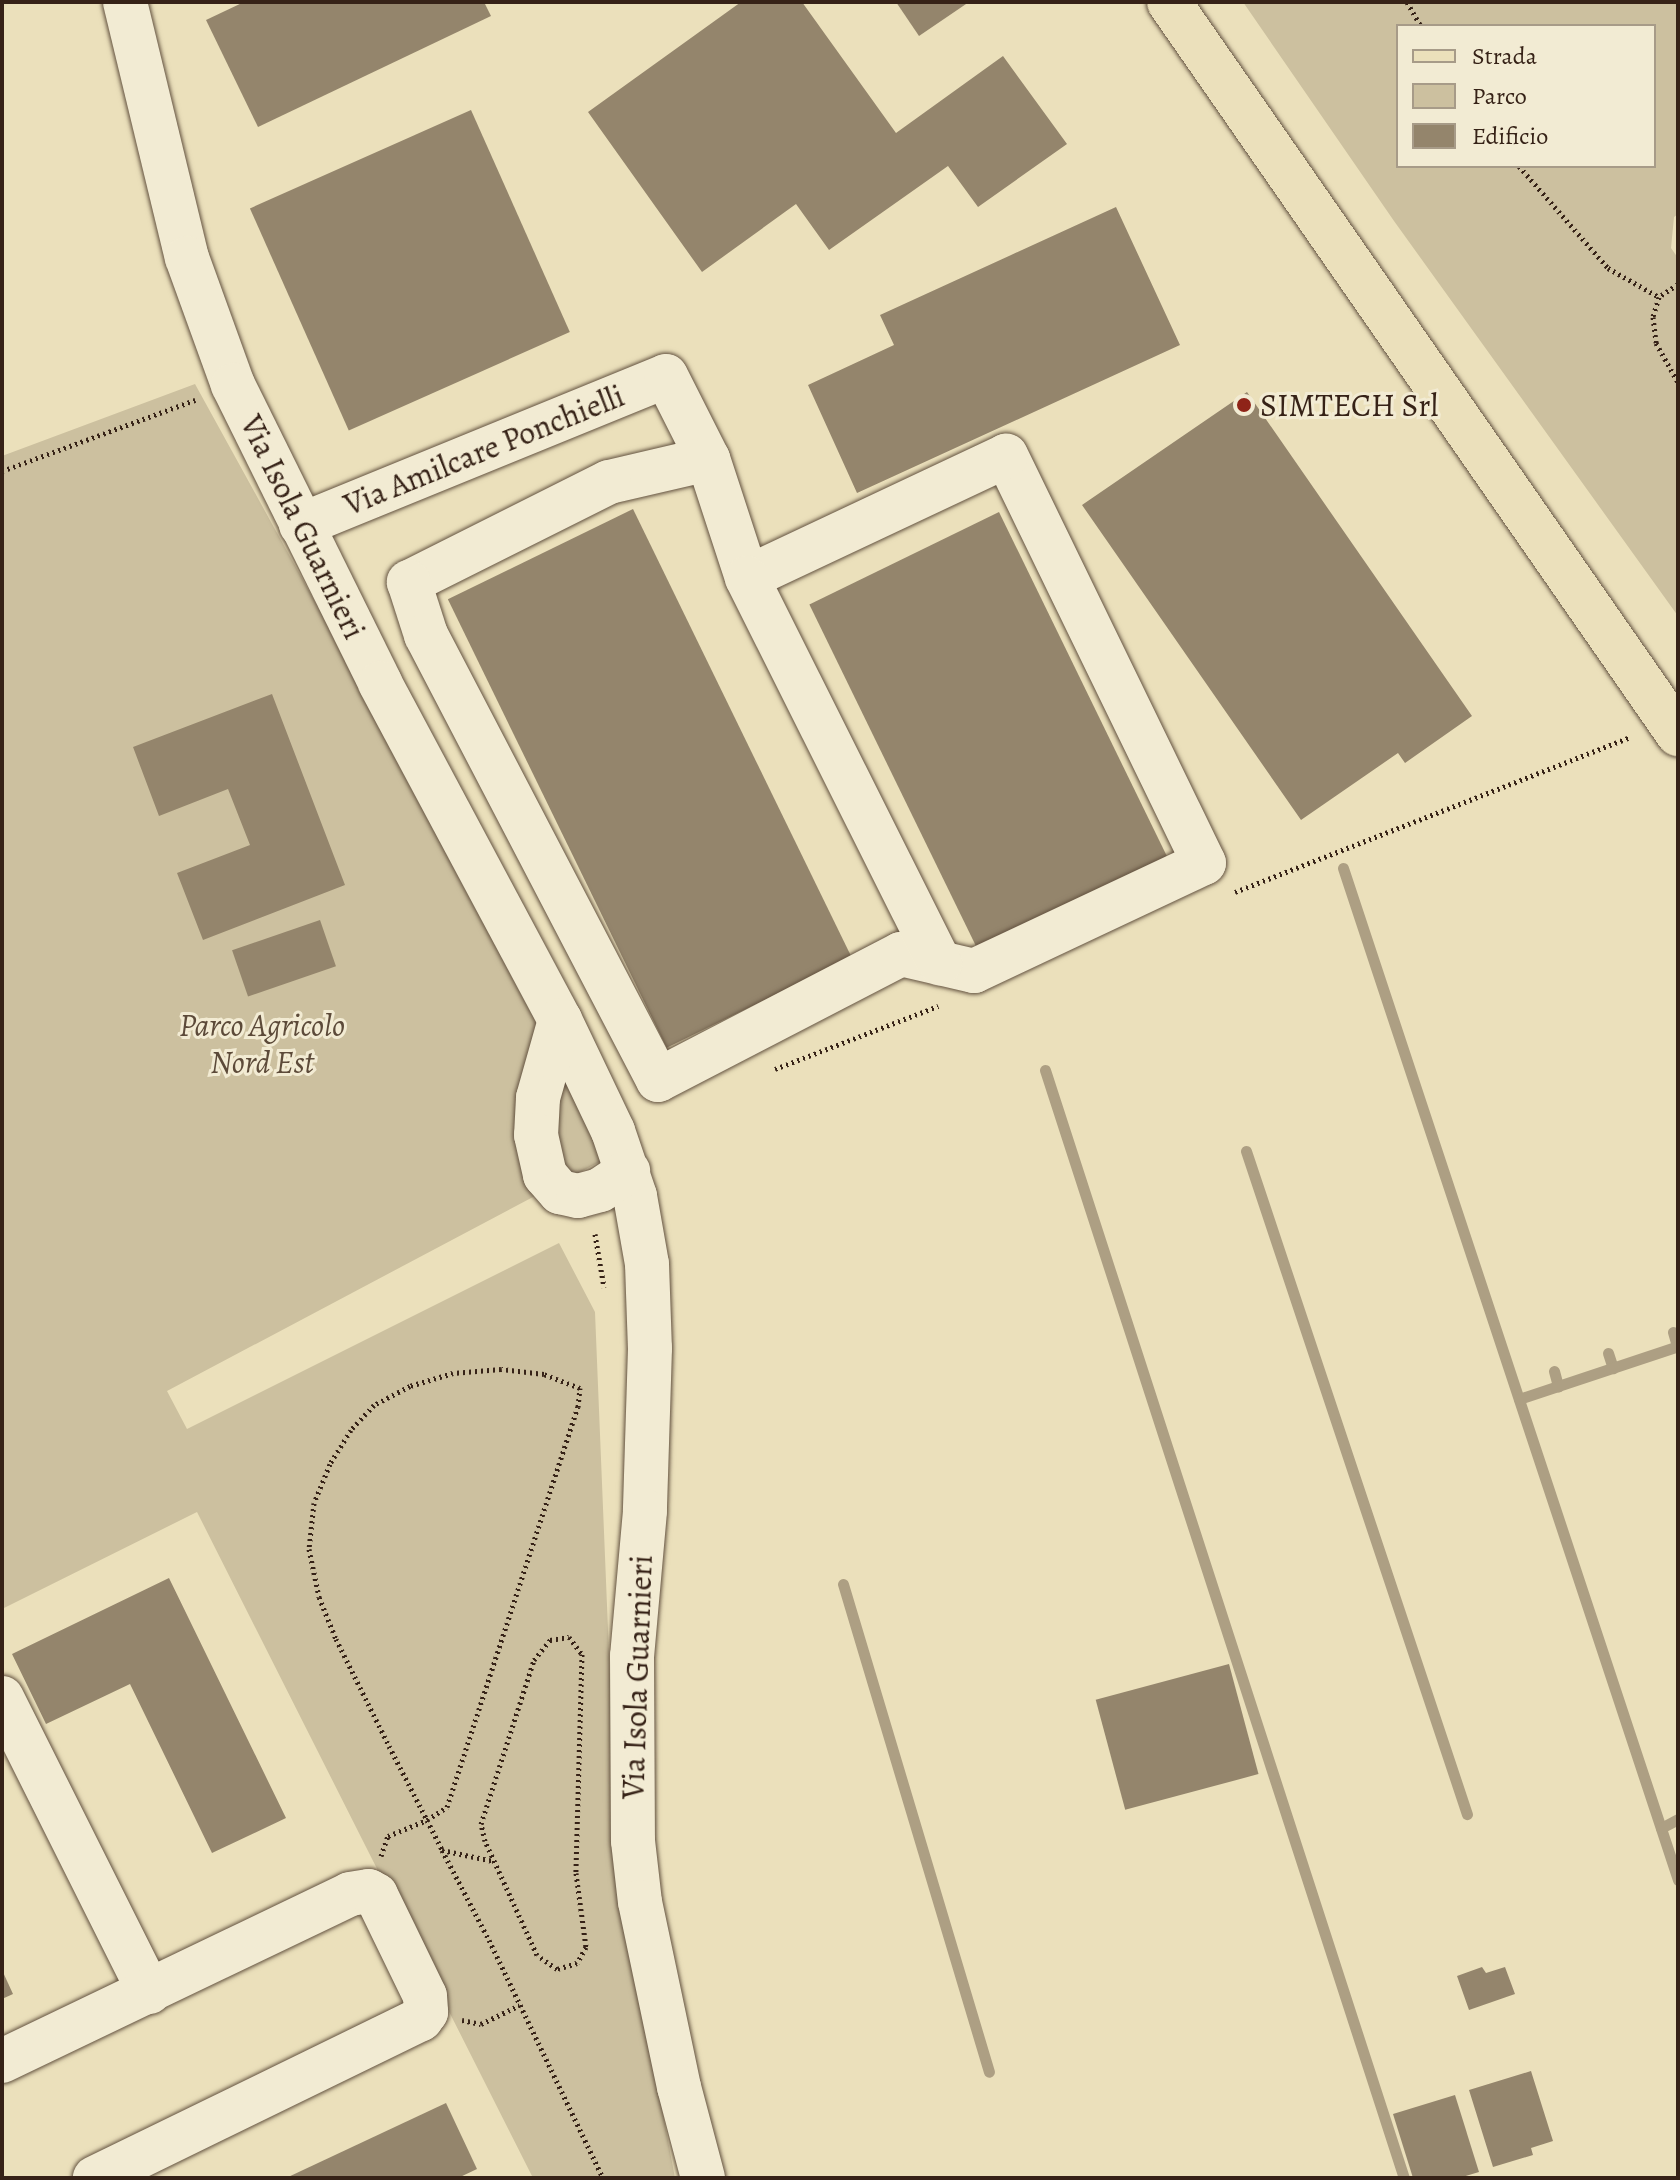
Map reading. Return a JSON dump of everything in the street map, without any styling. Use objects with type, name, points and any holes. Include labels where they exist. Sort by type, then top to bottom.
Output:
[{"type":"main road","points":[[1169,2],[1675,725]]},
{"type":"street","name":"Via Isola Guarnieri","points":[[125,2],[187,258],[233,385],[380,683],[560,1020],[628,1171],[643,1231],[651,1314],[648,1460],[632,1656],[634,1853],[640,1902],[679,2087],[703,2178]]},
{"type":"street","name":"Via Amilcare Ponchielli","points":[[301,525],[666,376],[708,459]]},
{"type":"street","points":[[747,578],[1006,456],[1204,863],[974,971],[901,954],[658,1080],[426,635],[409,582],[609,482],[708,459],[747,578],[940,963]]},
{"type":"street","points":[[560,1020],[537,1108],[536,1135],[545,1175],[560,1192],[578,1196],[600,1190],[628,1171]]},
{"type":"street","points":[[2,1698],[149,1992]]},
{"type":"street","points":[[2,2061],[350,1894],[369,1891],[376,1895],[425,1996],[426,2012],[414,2024],[95,2178]]},
{"type":"path","points":[[1407,2],[1420,24]]},
{"type":"path","points":[[1521,168],[1608,268],[1659,297]]},
{"type":"path","points":[[1678,284],[1659,297],[1653,317],[1656,343],[1678,382]]},
{"type":"path","points":[[2,471],[233,385]]},
{"type":"path","points":[[594,1227],[605,1290]]},
{"type":"path","points":[[369,1891],[388,1836],[427,1820],[447,1807],[578,1407],[580,1388],[544,1374],[501,1369],[453,1373],[410,1386],[374,1405],[351,1430],[330,1464],[314,1503],[309,1549],[319,1597],[336,1639],[427,1820],[442,1850],[520,2005],[603,2178]]},
{"type":"path","points":[[569,1637],[582,1654],[576,1873],[586,1947],[577,1963],[557,1969],[537,1955],[494,1861],[481,1824],[534,1660],[550,1640],[569,1637]]},
{"type":"path","points":[[442,1850],[494,1861]]},
{"type":"path","points":[[426,2012],[481,2024],[520,2005]]},
{"type":"green space","points":[[1243,2],[1678,2],[1678,214],[1674,217],[1671,248],[1678,258],[1678,616],[1394,221]]},
{"type":"green space","name":"Parco Agricolo Nord Est","points":[[195,384],[618,1152],[167,1391],[187,1429],[559,1243],[595,1312],[618,1874],[675,2178],[533,2178],[197,1512],[2,1609],[2,456]]},
{"type":"building","points":[[244,2],[484,2],[491,16],[258,127],[206,20]]},
{"type":"building","points":[[741,2],[802,2],[896,133],[1003,56],[1067,144],[978,207],[948,166],[829,250],[796,204],[702,272],[588,112]]},
{"type":"building","points":[[896,2],[969,2],[919,36]]},
{"type":"building","points":[[471,110],[570,332],[349,430],[250,208]]},
{"type":"building","points":[[1116,207],[1180,345],[857,493],[808,385],[894,345],[880,315]]},
{"type":"building","points":[[1247,392],[1472,716],[1405,763],[1398,753],[1301,820],[1082,505]]},
{"type":"building","points":[[633,509],[852,957],[667,1048],[448,599]]},
{"type":"building","points":[[999,512],[1171,864],[981,957],[809,604]]},
{"type":"building","points":[[272,694],[345,885],[203,940],[177,873],[250,845],[228,789],[159,816],[133,747]]},
{"type":"building","points":[[320,920],[336,966],[248,997],[232,950]]},
{"type":"building","points":[[169,1578],[286,1818],[212,1853],[130,1684],[46,1724],[12,1654]]},
{"type":"building","points":[[1229,1664],[1259,1774],[1125,1810],[1096,1700]]},
{"type":"building","points":[[1482,1967],[1486,1973],[1505,1967],[1515,1994],[1469,2010],[1457,1976]]},
{"type":"building","points":[[2,1970],[13,1994],[2,1999]]},
{"type":"building","points":[[1531,2071],[1553,2141],[1531,2148],[1533,2155],[1493,2167],[1469,2090]]},
{"type":"building","points":[[1455,2095],[1479,2172],[1459,2178],[1413,2178],[1393,2114]]},
{"type":"building","points":[[446,2103],[477,2169],[458,2178],[286,2178]]},
{"type":"waterway","points":[[1343,868],[1678,1880]]},
{"type":"waterway","points":[[1045,1070],[1404,2178]]},
{"type":"waterway","points":[[1246,1151],[1467,1814]]},
{"type":"waterway","points":[[1673,1332],[1677,1346]]},
{"type":"waterway","points":[[1519,1399],[1678,1346]]},
{"type":"waterway","points":[[1608,1353],[1613,1368]]},
{"type":"waterway","points":[[1554,1371],[1558,1386]]},
{"type":"waterway","points":[[843,1584],[989,2072]]},
{"type":"waterway","points":[[1661,1828],[1678,1819]]},
{"type":"place","name":"SIMTECH Srl","points":[[1244,405]]}]
